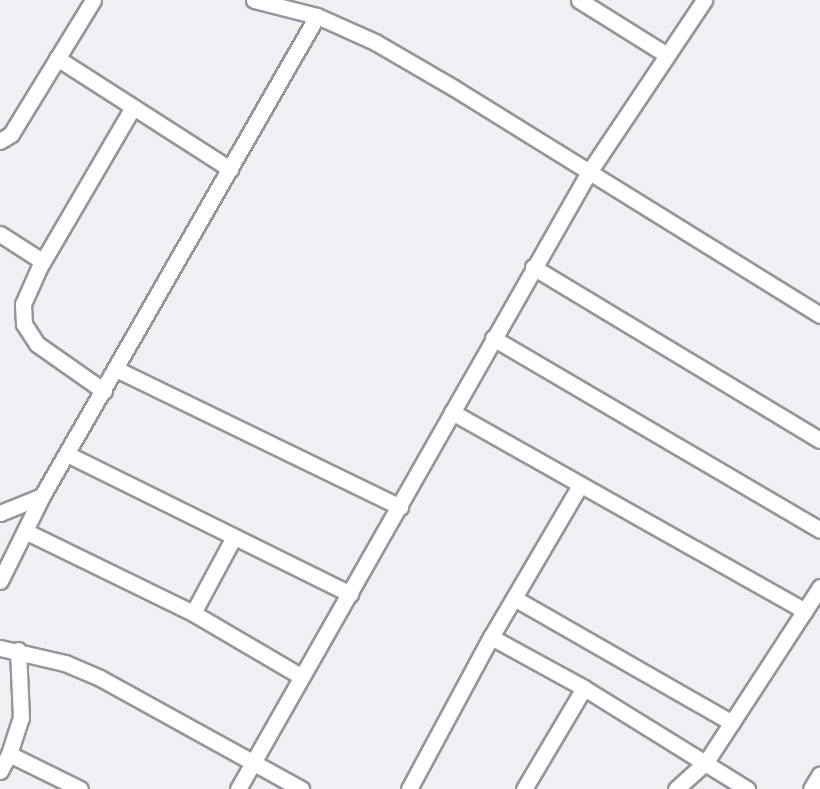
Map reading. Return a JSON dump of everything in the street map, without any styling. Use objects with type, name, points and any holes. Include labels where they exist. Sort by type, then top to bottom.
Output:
[{"type":"street","points":[[0,141],[11,134],[93,0]]},
{"type":"street","points":[[254,0],[317,16],[375,42],[820,315]]},
{"type":"street","points":[[579,0],[667,56]]},
{"type":"street","points":[[238,789],[589,172],[704,0]]},
{"type":"street","points":[[0,581],[42,496],[317,16]]},
{"type":"street","points":[[57,58],[230,169]]},
{"type":"street","points":[[104,391],[37,344],[24,324],[23,304],[42,261],[133,107]]},
{"type":"street","points":[[0,234],[42,261]]},
{"type":"street","points":[[533,267],[820,440]]},
{"type":"street","points":[[494,338],[820,530]]},
{"type":"street","points":[[116,369],[400,507]]},
{"type":"street","points":[[452,412],[805,611]]},
{"type":"street","points":[[67,454],[350,594]]},
{"type":"street","points":[[410,789],[491,637],[580,485]]},
{"type":"street","points":[[0,513],[42,496]]},
{"type":"street","points":[[25,531],[193,613],[302,677]]},
{"type":"street","points":[[193,613],[234,537]]},
{"type":"street","points":[[676,789],[706,762],[820,587]]},
{"type":"street","points":[[514,598],[732,723]]},
{"type":"street","points":[[491,637],[584,688],[747,789]]},
{"type":"street","points":[[0,648],[18,650],[65,663],[100,678],[301,789]]},
{"type":"street","points":[[0,771],[9,754],[21,718],[18,650]]},
{"type":"street","points":[[524,789],[584,688]]},
{"type":"street","points":[[9,754],[80,789]]},
{"type":"street","points":[[811,789],[820,774]]}]
